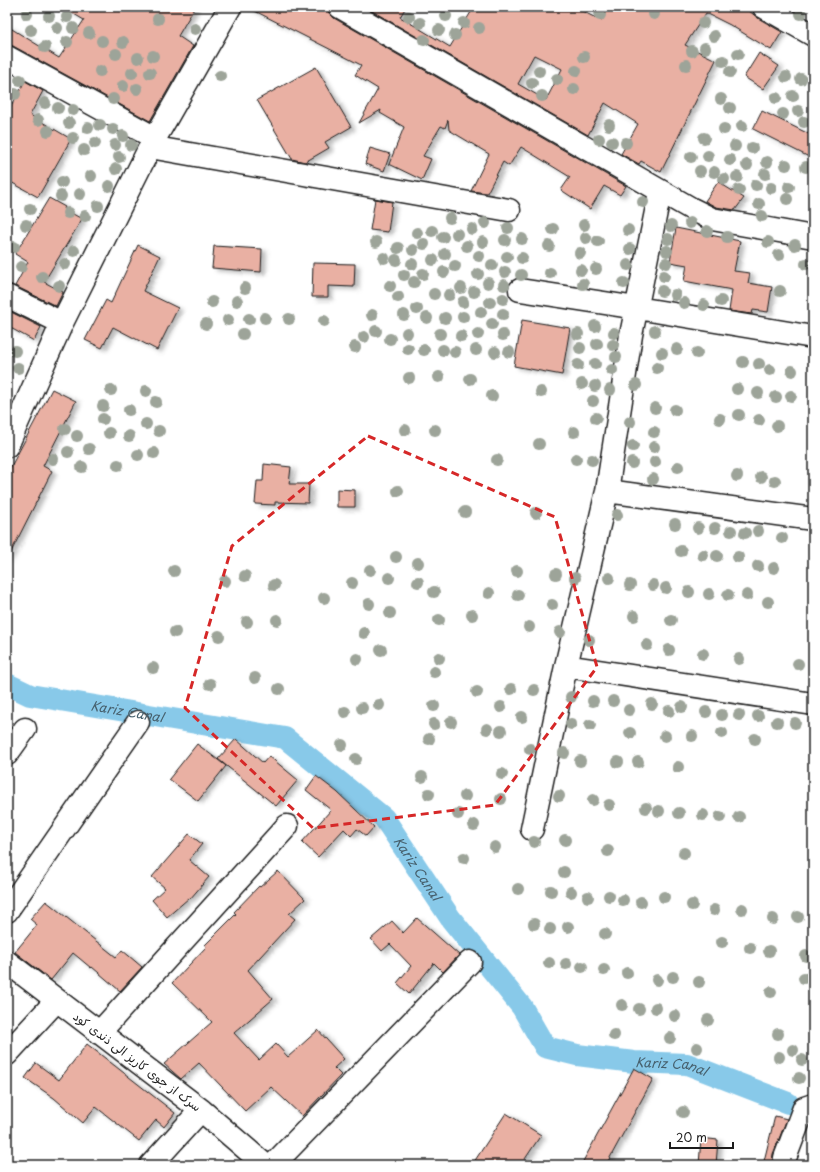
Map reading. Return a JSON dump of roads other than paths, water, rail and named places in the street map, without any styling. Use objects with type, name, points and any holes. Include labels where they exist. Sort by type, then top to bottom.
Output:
[{"type":"street","points":[[7,446],[62,323],[153,142],[230,7]]},
{"type":"street","points":[[340,7],[660,192],[712,219],[813,237]]},
{"type":"street","points":[[764,7],[813,35]]},
{"type":"street","points":[[7,57],[153,142],[509,210]]},
{"type":"street","points":[[532,829],[566,666],[607,491],[637,308],[660,192]]},
{"type":"street","points":[[520,290],[813,337]]},
{"type":"street","points":[[7,296],[62,323]]},
{"type":"street","points":[[607,491],[813,519]]},
{"type":"street","points":[[566,666],[813,704]]},
{"type":"street","points":[[7,911],[138,722]]},
{"type":"street","points":[[7,754],[25,729]]},
{"type":"street","points":[[99,1033],[287,826]]},
{"type":"street","name":"سرک از جوی کاریز الی ذندی کود","points":[[7,962],[56,1001],[201,1110],[266,1165]]},
{"type":"street","points":[[274,1165],[470,962]]},
{"type":"street","points":[[7,1054],[56,1001]]},
{"type":"street","points":[[784,1165],[785,1158],[804,1108],[813,1105]]},
{"type":"street","points":[[151,1165],[201,1110]]},
{"type":"waterway","name":"Kariz Canal","points":[[7,684],[30,695],[285,738],[384,818],[451,919],[522,1007],[545,1047],[577,1055],[634,1062],[687,1064],[788,1103]]}]
